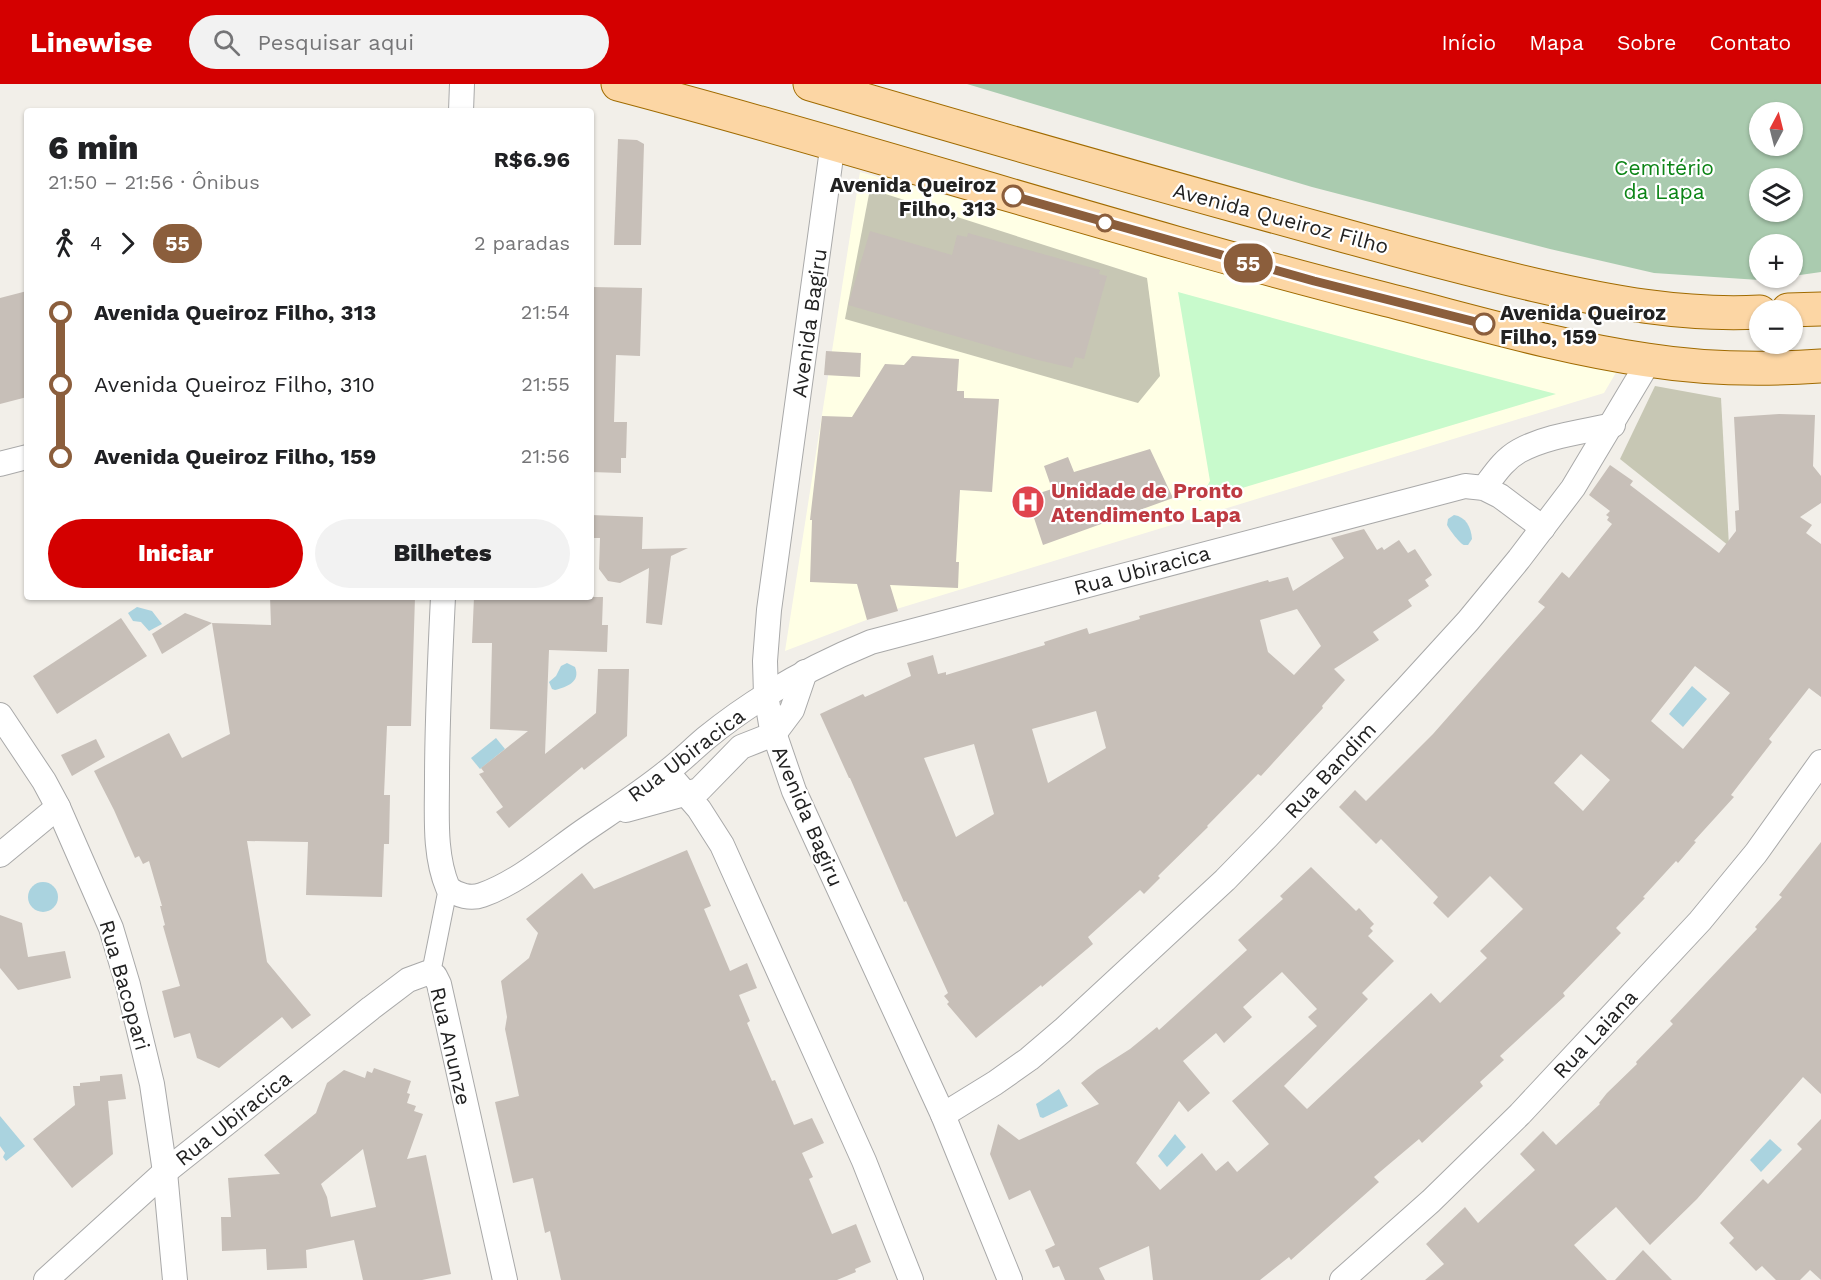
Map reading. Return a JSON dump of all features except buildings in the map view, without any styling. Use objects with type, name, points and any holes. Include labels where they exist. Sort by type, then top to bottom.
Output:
[{"type":"main road","points":[[618,84],[694,94],[833,142],[1072,214],[1314,281],[1521,333],[1649,361],[1730,368],[1821,366]]},
{"type":"main road","name":"Avenida Queiroz Filho","points":[[810,84],[1218,201],[1495,276],[1587,297],[1652,308],[1749,312]]},
{"type":"main road","points":[[1803,310],[1821,309]]},
{"type":"street","points":[[461,108],[462,84]]},
{"type":"street","name":"Avenida Bagiru","points":[[833,142],[769,610],[765,661],[766,695],[774,734],[794,791],[943,1115],[1010,1280]]},
{"type":"street","name":"Rua Bandim","points":[[943,1115],[1029,1059],[1225,880],[1268,837],[1468,621],[1543,528],[1573,488],[1649,361]]},
{"type":"street","points":[[1543,528],[1500,496],[1484,488],[1499,467],[1518,452],[1547,441],[1612,425]]},
{"type":"street","points":[[0,464],[24,457]]},
{"type":"street","name":"Rua Ubiracica","points":[[448,888],[460,895],[470,897],[480,896],[497,889],[667,772],[705,739],[766,695],[840,654],[871,642],[1440,491],[1465,486],[1484,488]]},
{"type":"street","name":"Rua Anunze","points":[[443,600],[437,731],[437,820],[441,866],[448,888],[431,973],[437,979],[441,992],[505,1280]]},
{"type":"street","name":"Rua Ubiracica","points":[[599,820],[648,802],[699,790],[741,747],[774,734],[792,710],[805,672]]},
{"type":"street","name":"Rua Bacopari","points":[[0,715],[44,781],[58,807],[111,928],[128,985],[152,1084],[165,1172],[175,1280]]},
{"type":"street","name":"Rua Laiana","points":[[1342,1280],[1431,1201],[1520,1114],[1653,972],[1700,921],[1756,853],[1821,762]]},
{"type":"street","points":[[667,772],[699,809],[722,845],[864,1161],[911,1280]]},
{"type":"street","points":[[0,855],[58,807]]},
{"type":"street","name":"Rua Ubiracica","points":[[46,1280],[165,1172],[408,980],[421,974],[431,973]]},
{"type":"shaded area","name":"Unidade de Pronto Atendimento Lapa","points":[[860,172],[1401,319],[1621,364],[1604,393],[890,611],[785,651]]},
{"type":"shaded area","points":[[870,189],[1147,278],[1160,376],[1138,403],[845,319]]},
{"type":"shaded area","points":[[1655,386],[1721,398],[1729,546],[1620,459]]},
{"type":"green space","name":"Cemitério da Lapa","points":[[967,84],[1821,84],[1821,272],[1803,275],[1803,234],[1749,234],[1749,279],[1654,273],[1550,249],[1312,187]]},
{"type":"green space","points":[[1178,292],[1556,394],[1199,501],[1210,481]]},
{"type":"water","points":[[1454,515],[1465,520],[1469,527],[1472,539],[1468,545],[1460,542],[1447,525],[1448,519]]},
{"type":"water","points":[[137,607],[152,611],[162,624],[149,631],[141,622],[133,621],[128,613]]},
{"type":"water","points":[[567,663],[575,667],[574,680],[564,687],[552,689],[549,682],[556,676],[561,666]]},
{"type":"water","points":[[1692,686],[1707,699],[1683,727],[1669,714]]},
{"type":"water","points":[[496,738],[505,749],[480,769],[471,758]]},
{"type":"water","points":[[43,882],[49,883],[57,891],[57,903],[49,911],[43,912],[37,911],[29,903],[28,897],[29,891],[37,883]]},
{"type":"water","points":[[1059,1089],[1068,1106],[1043,1118],[1040,1117],[1036,1104]]},
{"type":"water","points":[[0,1116],[25,1146],[6,1161],[3,1157],[5,1153],[0,1146]]},
{"type":"water","points":[[1175,1134],[1186,1147],[1167,1167],[1158,1156]]},
{"type":"water","points":[[1770,1139],[1782,1150],[1761,1172],[1750,1160]]},
{"type":"bus line","name":"55","points":[[1013,196],[1314,281],[1484,324]]},
{"type":"place","name":"Avenida Queiroz Filho, 313","points":[[1013,196]]},
{"type":"place","name":"Avenida Queiroz Filho, 159","points":[[1484,324]]},
{"type":"place","name":"Unidade de Pronto Atendimento Lapa","points":[[1028,502]]}]
